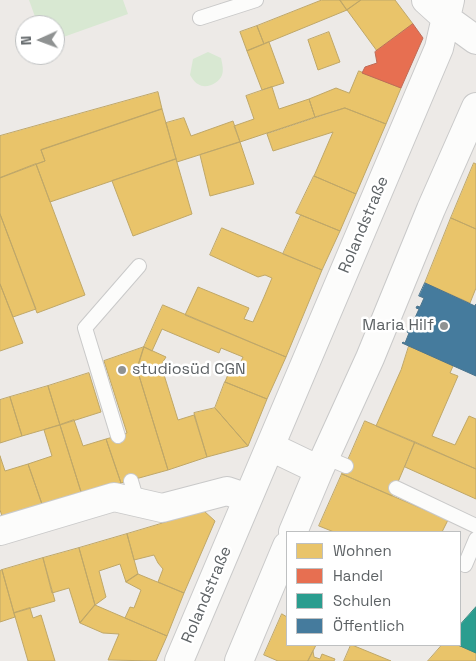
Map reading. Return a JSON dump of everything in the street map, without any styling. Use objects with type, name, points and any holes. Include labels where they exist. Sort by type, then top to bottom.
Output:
[{"type":"street","points":[[426,0],[448,9],[476,40]]},
{"type":"street","name":"Rolandstraße","points":[[179,661],[439,48],[448,9]]},
{"type":"street","points":[[294,531],[330,464],[370,358],[431,209],[476,108]]},
{"type":"street","points":[[271,447],[330,464]]},
{"type":"street","points":[[0,532],[134,491],[162,508],[227,490],[248,498]]},
{"type":"street","points":[[239,661],[286,548]]},
{"type":"lane","points":[[200,18],[256,0]]},
{"type":"lane","points":[[118,436],[85,328],[139,266]]},
{"type":"lane","points":[[396,488],[476,526]]},
{"type":"lane","points":[[465,565],[476,539]]},
{"type":"green space","points":[[29,0],[123,0],[128,14],[65,36],[65,15],[34,15]]},
{"type":"green space","points":[[208,52],[221,58],[223,71],[218,81],[212,85],[201,86],[190,75],[193,59]]},
{"type":"building: Wohnen","points":[[322,0],[340,0],[347,10],[264,44],[257,26]]},
{"type":"building: Wohnen","points":[[340,0],[361,0],[347,10]]},
{"type":"building: Wohnen","points":[[361,0],[395,0],[413,24],[377,51],[347,10]]},
{"type":"building: Wohnen","points":[[257,26],[264,44],[247,51],[240,32]]},
{"type":"building: Wohnen","points":[[329,32],[340,62],[318,70],[308,40]]},
{"type":"building: Wohnen","points":[[269,42],[284,83],[262,90],[247,51]]},
{"type":"building: Wohnen","points":[[359,71],[401,88],[386,124],[345,108],[315,117],[309,99],[336,88],[349,93]]},
{"type":"building: Wohnen","points":[[272,87],[279,109],[309,99],[315,117],[240,142],[234,126],[254,119],[246,96]]},
{"type":"building: Wohnen","points":[[158,92],[162,109],[41,150],[45,161],[0,178],[0,136]]},
{"type":"building: Wohnen","points":[[345,108],[386,124],[356,194],[314,176],[333,132],[273,151],[267,134]]},
{"type":"building: Wohnen","points":[[162,109],[176,159],[50,202],[36,164],[45,161],[41,150]]},
{"type":"building: Wohnen","points":[[184,118],[191,136],[233,121],[240,142],[177,162],[166,123]]},
{"type":"building: Wohnen","points":[[240,142],[254,184],[210,196],[200,155]]},
{"type":"building: Wohnen","points":[[176,159],[192,214],[133,236],[112,181]]},
{"type":"building: Wohnen","points":[[474,163],[476,164],[476,229],[451,218]]},
{"type":"building: Wohnen","points":[[36,164],[85,295],[37,313],[0,214],[0,178]]},
{"type":"building: Wohnen","points":[[314,176],[356,194],[340,231],[296,213]]},
{"type":"building: Wohnen","points":[[0,214],[36,309],[13,317],[0,284]]},
{"type":"building: Wohnen","points":[[301,215],[340,231],[322,270],[283,254]]},
{"type":"building: Wohnen","points":[[451,218],[476,229],[476,288],[470,303],[425,283]]},
{"type":"building: Wohnen","points":[[222,228],[322,270],[286,357],[185,315],[198,287],[249,308],[244,319],[253,322],[264,297],[272,278],[265,275],[258,277],[210,255]]},
{"type":"building: Wohnen","points":[[0,284],[23,343],[0,351]]},
{"type":"building: Wohnen","points":[[163,305],[286,357],[267,399],[225,382],[231,367],[237,370],[243,357],[221,348],[219,353],[162,329],[152,351],[144,347]]},
{"type":"building: Wohnen","points":[[409,346],[453,366],[450,373],[458,376],[432,436],[455,445],[469,416],[476,419],[476,469],[376,426],[401,370]]},
{"type":"building: Wohnen","points":[[144,347],[137,369],[168,470],[121,483],[106,439],[127,433],[104,361]]},
{"type":"building: Wohnen","points":[[144,347],[166,357],[161,365],[178,420],[194,415],[207,457],[168,470],[137,369]]},
{"type":"building: Wohnen","points":[[89,373],[101,412],[60,425],[48,386]]},
{"type":"building: Wohnen","points":[[225,382],[267,399],[248,446],[215,408]]},
{"type":"building: Wohnen","points":[[48,386],[60,425],[22,436],[10,397]]},
{"type":"building: Wohnen","points":[[10,397],[22,436],[0,443],[0,400]]},
{"type":"building: Wohnen","points":[[215,408],[248,446],[207,457],[194,413]]},
{"type":"building: Wohnen","points":[[74,420],[83,446],[106,439],[121,483],[82,495],[60,425]]},
{"type":"building: Wohnen","points":[[365,421],[415,442],[392,496],[342,474]]},
{"type":"building: Wohnen","points":[[60,425],[82,495],[43,507],[28,464],[52,456],[44,430]]},
{"type":"building: Wohnen","points":[[415,442],[476,469],[476,499],[405,467]]},
{"type":"building: Wohnen","points":[[0,456],[5,471],[28,464],[43,507],[3,519],[0,510]]},
{"type":"building: Wohnen","points":[[342,474],[448,520],[442,531],[332,531],[319,526]]},
{"type":"building: Wohnen","points":[[204,511],[215,521],[184,593],[158,582],[163,569],[154,555],[134,560],[127,534]]},
{"type":"building: Wohnen","points":[[127,534],[138,574],[126,582],[120,564],[99,571],[106,597],[95,605],[79,548]]},
{"type":"building: Wohnen","points":[[79,548],[95,605],[80,623],[69,588],[52,593],[43,558]]},
{"type":"building: Wohnen","points":[[43,558],[55,601],[14,613],[2,570]]},
{"type":"building: Wohnen","points":[[2,570],[15,617],[0,622],[0,571]]},
{"type":"building: Wohnen","points":[[138,574],[184,593],[167,636],[125,618],[130,607],[134,608],[141,590],[126,582]]},
{"type":"building: Wohnen","points":[[95,605],[167,636],[156,661],[108,660],[119,634],[103,633],[80,623]]},
{"type":"building: Wohnen","points":[[30,608],[33,618],[41,615],[55,661],[28,661],[14,613]]},
{"type":"building: Wohnen","points":[[282,614],[286,616],[286,646],[316,646],[308,661],[278,661],[264,655]]},
{"type":"building: Wohnen","points":[[351,646],[354,646],[391,661],[344,661]]},
{"type":"building: Wohnen","points":[[441,646],[460,646],[476,653],[476,661],[428,661]]},
{"type":"building: Wohnen","points":[[313,651],[314,657],[320,659],[322,654],[335,659],[334,661],[308,661]]},
{"type":"building: Handel","points":[[413,24],[423,38],[401,88],[362,73],[365,67],[377,63],[375,52]]},
{"type":"building: Schulen","points":[[476,607],[476,653],[460,646],[461,624]]},
{"type":"building: Öffentlich","name":"Maria Hilf","points":[[425,283],[475,306],[476,304],[476,376],[402,343],[405,343],[409,333],[407,332],[408,330],[410,331],[414,323],[411,319],[414,320],[419,309],[416,308],[417,306],[420,307],[424,298],[419,296]]},
{"type":"place","name":"Maria Hilf","points":[[444,326]]},
{"type":"place","name":"studiosüd CGN","points":[[122,370]]}]
